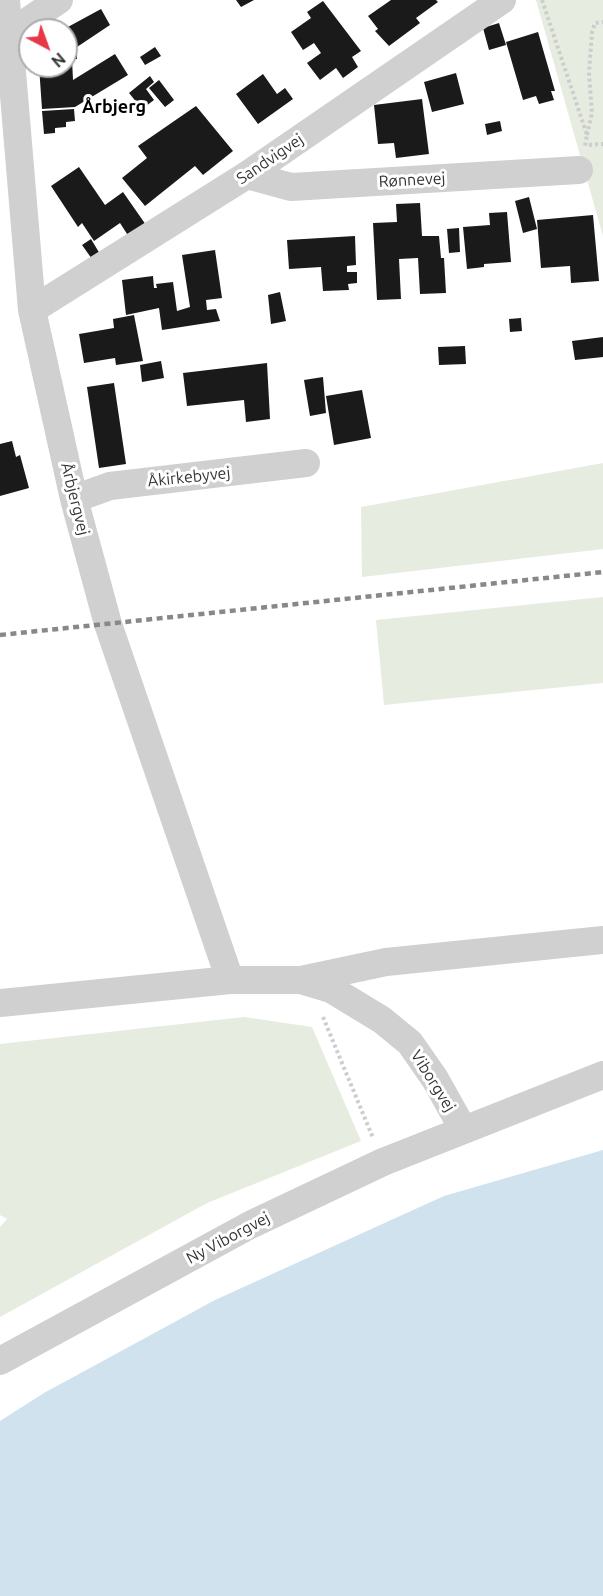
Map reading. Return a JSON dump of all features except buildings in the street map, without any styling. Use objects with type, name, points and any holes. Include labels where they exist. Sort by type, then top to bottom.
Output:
[{"type":"street","name":"Årbjergvej","points":[[6,0],[32,310],[74,500],[108,624],[230,980]]},
{"type":"street","points":[[9,34],[59,0]]},
{"type":"street","name":"Sandvigvej","points":[[32,310],[247,174],[502,0]]},
{"type":"street","name":"Rønnevej","points":[[247,174],[291,187],[582,157]]},
{"type":"street","name":"Åkirkebyvej","points":[[74,500],[110,486],[306,463]]},
{"type":"street","name":"Viborgvej","points":[[0,1003],[230,980],[301,980],[386,962],[603,940]]},
{"type":"street","name":"Viborgvej","points":[[301,980],[331,989],[382,1020],[410,1043],[435,1078],[463,1129],[603,1075]]},
{"type":"street","name":"Ny Viborgvej","points":[[0,1361],[250,1225],[382,1162],[463,1129]]},
{"type":"path","points":[[542,0],[587,135]]},
{"type":"path","points":[[582,157],[592,113],[589,74],[592,32],[595,23],[603,22]]},
{"type":"path","points":[[582,157],[603,144]]},
{"type":"shaded area","points":[[536,0],[603,0],[603,236]]},
{"type":"shaded area","points":[[603,463],[603,549],[362,577],[361,507]]},
{"type":"shaded area","points":[[603,597],[603,683],[384,705],[376,620]]},
{"type":"shaded area","points":[[244,1017],[312,1027],[361,1141],[207,1203],[0,1317],[0,1227],[7,1219],[0,1215],[0,1044]]},
{"type":"water","points":[[603,1150],[603,1596],[0,1596],[0,1421],[44,1393],[215,1300],[444,1196]]},
{"type":"railway","points":[[0,635],[603,572]]},
{"type":"district","name":"Årbjerg","points":[[114,107]]}]
